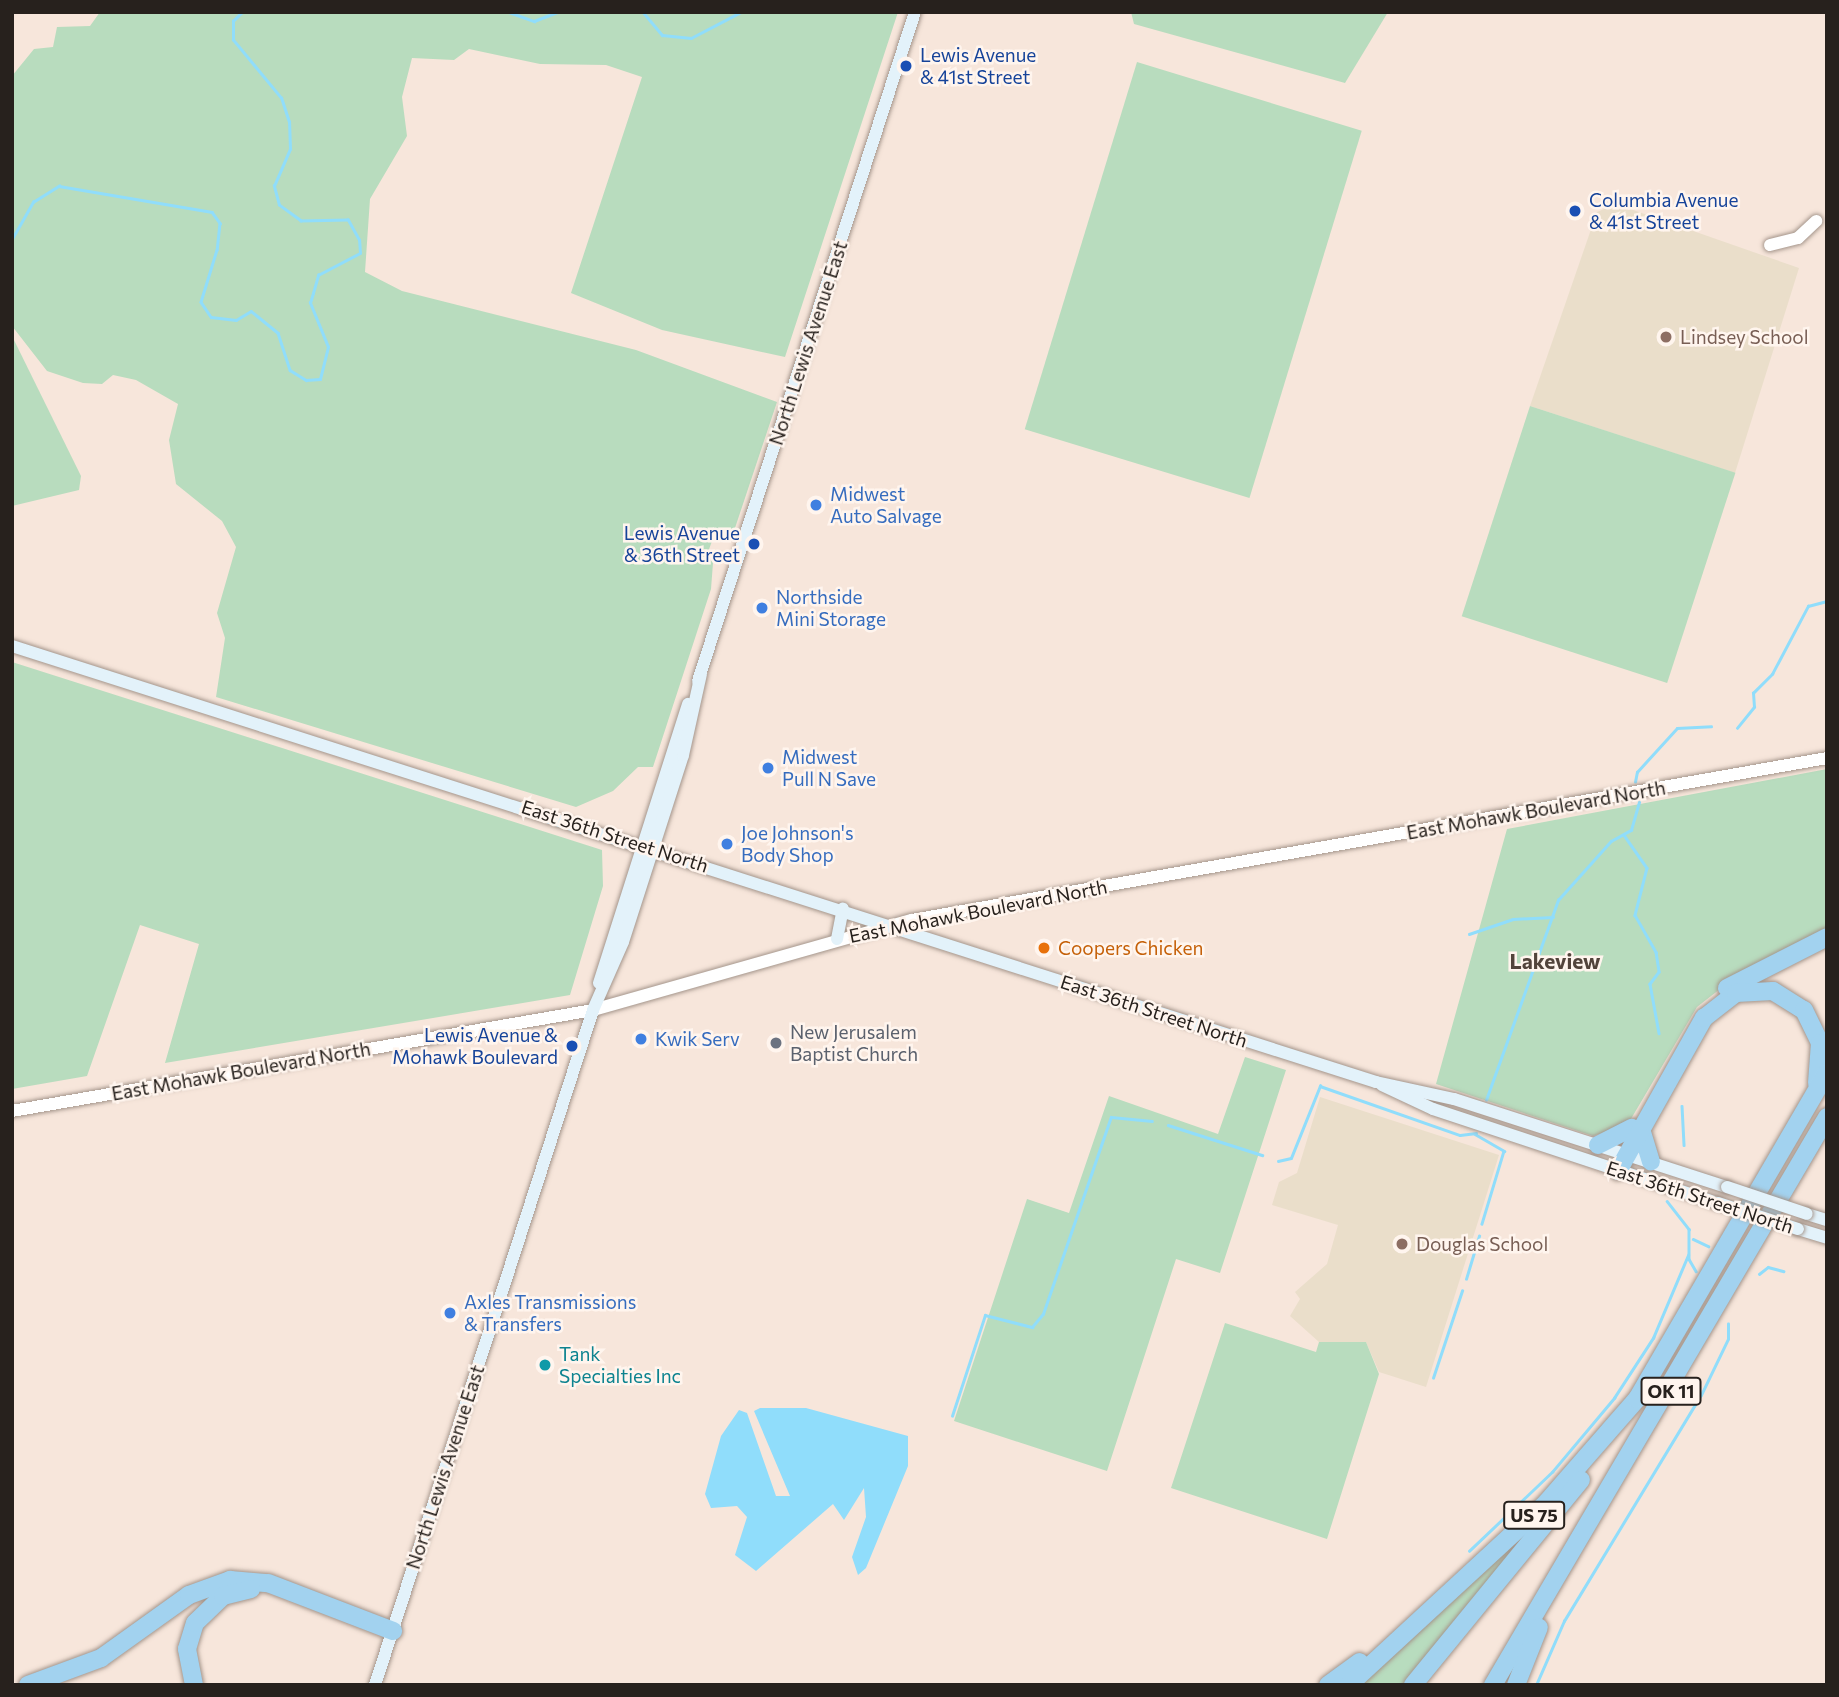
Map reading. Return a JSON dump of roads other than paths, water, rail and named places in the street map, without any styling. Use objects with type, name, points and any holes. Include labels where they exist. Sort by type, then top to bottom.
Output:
[{"type":"highway","points":[[1598,1145],[1637,1128],[1709,1000],[1827,937]]},
{"type":"highway","name":"OK 11","points":[[1413,1685],[1556,1515],[1637,1399],[1815,1093],[1821,1050],[1810,1016],[1781,993],[1744,991],[1704,1018],[1614,1170]]},
{"type":"highway","points":[[1815,1093],[1827,1072]]},
{"type":"highway","name":"OK 11","points":[[1516,1685],[1575,1551],[1827,1117]]},
{"type":"highway","points":[[1637,1128],[1651,1162]]},
{"type":"highway","name":"US 75","points":[[1349,1685],[1547,1502],[1637,1399]]},
{"type":"highway","name":"US 75","points":[[1493,1685],[1575,1551]]},
{"type":"highway","points":[[28,1685],[101,1658],[188,1595],[230,1580],[268,1583],[393,1631]]},
{"type":"highway","points":[[194,1685],[187,1660],[191,1632],[206,1608],[232,1592],[260,1590],[393,1631]]},
{"type":"highway","points":[[1328,1685],[1420,1620]]},
{"type":"main road","name":"North Lewis Avenue East","points":[[375,1685],[593,1010],[639,843],[701,674],[915,12]]},
{"type":"main road","name":"East 36th Street North","points":[[12,646],[639,843],[1377,1083],[1444,1096],[1827,1220]]},
{"type":"main road","name":"North Lewis Avenue East","points":[[593,1010],[653,848],[701,674]]},
{"type":"main road","points":[[837,939],[843,909]]},
{"type":"main road","name":"East 36th Street North","points":[[1377,1083],[1433,1110],[1827,1238]]},
{"type":"street","points":[[1770,244],[1798,238],[1816,221]]},
{"type":"street","name":"East Mohawk Boulevard North","points":[[12,1111],[593,1010],[889,925],[1827,758]]},
{"type":"water","points":[[760,1408],[806,1408],[908,1436],[908,1466],[866,1568],[858,1575],[852,1557],[866,1517],[864,1488],[844,1520],[833,1504],[756,1571],[735,1555],[747,1517],[737,1506],[711,1508],[705,1494],[721,1436],[739,1410],[747,1413],[776,1496],[790,1496],[754,1411]]},
{"type":"waterway","points":[[12,239],[33,202],[59,186],[212,212],[220,223],[217,250],[201,302],[211,317],[236,320],[251,311],[278,333],[290,370],[306,380],[320,379],[328,347],[310,303],[318,275],[360,253],[359,240],[348,220],[301,221],[279,205],[274,186],[290,149],[289,122],[281,98],[233,40],[233,21],[242,12]]},
{"type":"waterway","points":[[509,12],[534,21],[558,12]]},
{"type":"waterway","points":[[643,12],[662,35],[691,38],[741,12]]},
{"type":"waterway","points":[[1737,728],[1754,707],[1753,693],[1772,674],[1808,606],[1827,601]]},
{"type":"waterway","points":[[1635,782],[1637,772],[1677,728],[1711,726]]},
{"type":"waterway","points":[[1486,1100],[1558,900],[1611,841],[1631,830],[1639,802]]},
{"type":"waterway","points":[[1624,835],[1647,868],[1635,915],[1656,952],[1659,972],[1650,984],[1659,1033]]},
{"type":"waterway","points":[[1469,934],[1513,919],[1553,917]]},
{"type":"waterway","points":[[1278,1161],[1291,1158],[1320,1086],[1460,1135],[1476,1133]]},
{"type":"waterway","points":[[1682,1106],[1684,1145]]},
{"type":"waterway","points":[[952,1416],[985,1315],[1032,1327],[1043,1314],[1111,1117],[1152,1121]]},
{"type":"waterway","points":[[1168,1125],[1262,1155]]},
{"type":"waterway","points":[[1475,1134],[1504,1151],[1482,1224]]},
{"type":"waterway","points":[[1667,1201],[1689,1229],[1689,1259],[1696,1271]]},
{"type":"waterway","points":[[1466,1279],[1479,1236]]},
{"type":"waterway","points":[[1693,1239],[1708,1246]]},
{"type":"waterway","points":[[1469,1551],[1552,1472],[1614,1398],[1653,1338],[1688,1255]]},
{"type":"waterway","points":[[1759,1274],[1768,1267],[1783,1271]]},
{"type":"waterway","points":[[1433,1378],[1462,1291]]},
{"type":"waterway","points":[[1536,1685],[1564,1621],[1701,1395],[1728,1339],[1728,1324]]},
{"type":"place","name":"Lewis Avenue & 41st Street","points":[[906,66]]},
{"type":"place","name":"Columbia Avenue & 41st Street","points":[[1575,211]]},
{"type":"place","name":"Lindsey School","points":[[1666,337]]},
{"type":"place","name":"Midwest Auto Salvage","points":[[816,505]]},
{"type":"place","name":"Lewis Avenue & 36th Street","points":[[754,544]]},
{"type":"place","name":"Northside Mini Storage","points":[[762,608]]},
{"type":"place","name":"Midwest Pull N Save","points":[[768,768]]},
{"type":"place","name":"Joe Johnson's Body Shop","points":[[727,844]]},
{"type":"place","name":"Coopers Chicken","points":[[1044,948]]},
{"type":"place","name":"Kwik Serv","points":[[641,1039]]},
{"type":"place","name":"New Jerusalem Baptist Church","points":[[776,1043]]},
{"type":"place","name":"Lewis Avenue & Mohawk Boulevard","points":[[572,1046]]},
{"type":"place","name":"Douglas School","points":[[1402,1244]]},
{"type":"place","name":"Axles Transmissions & Transfers","points":[[450,1313]]},
{"type":"place","name":"Tank Specialties Inc","points":[[545,1365]]},
{"type":"district","name":"Lakeview","points":[[1555,961]]}]
